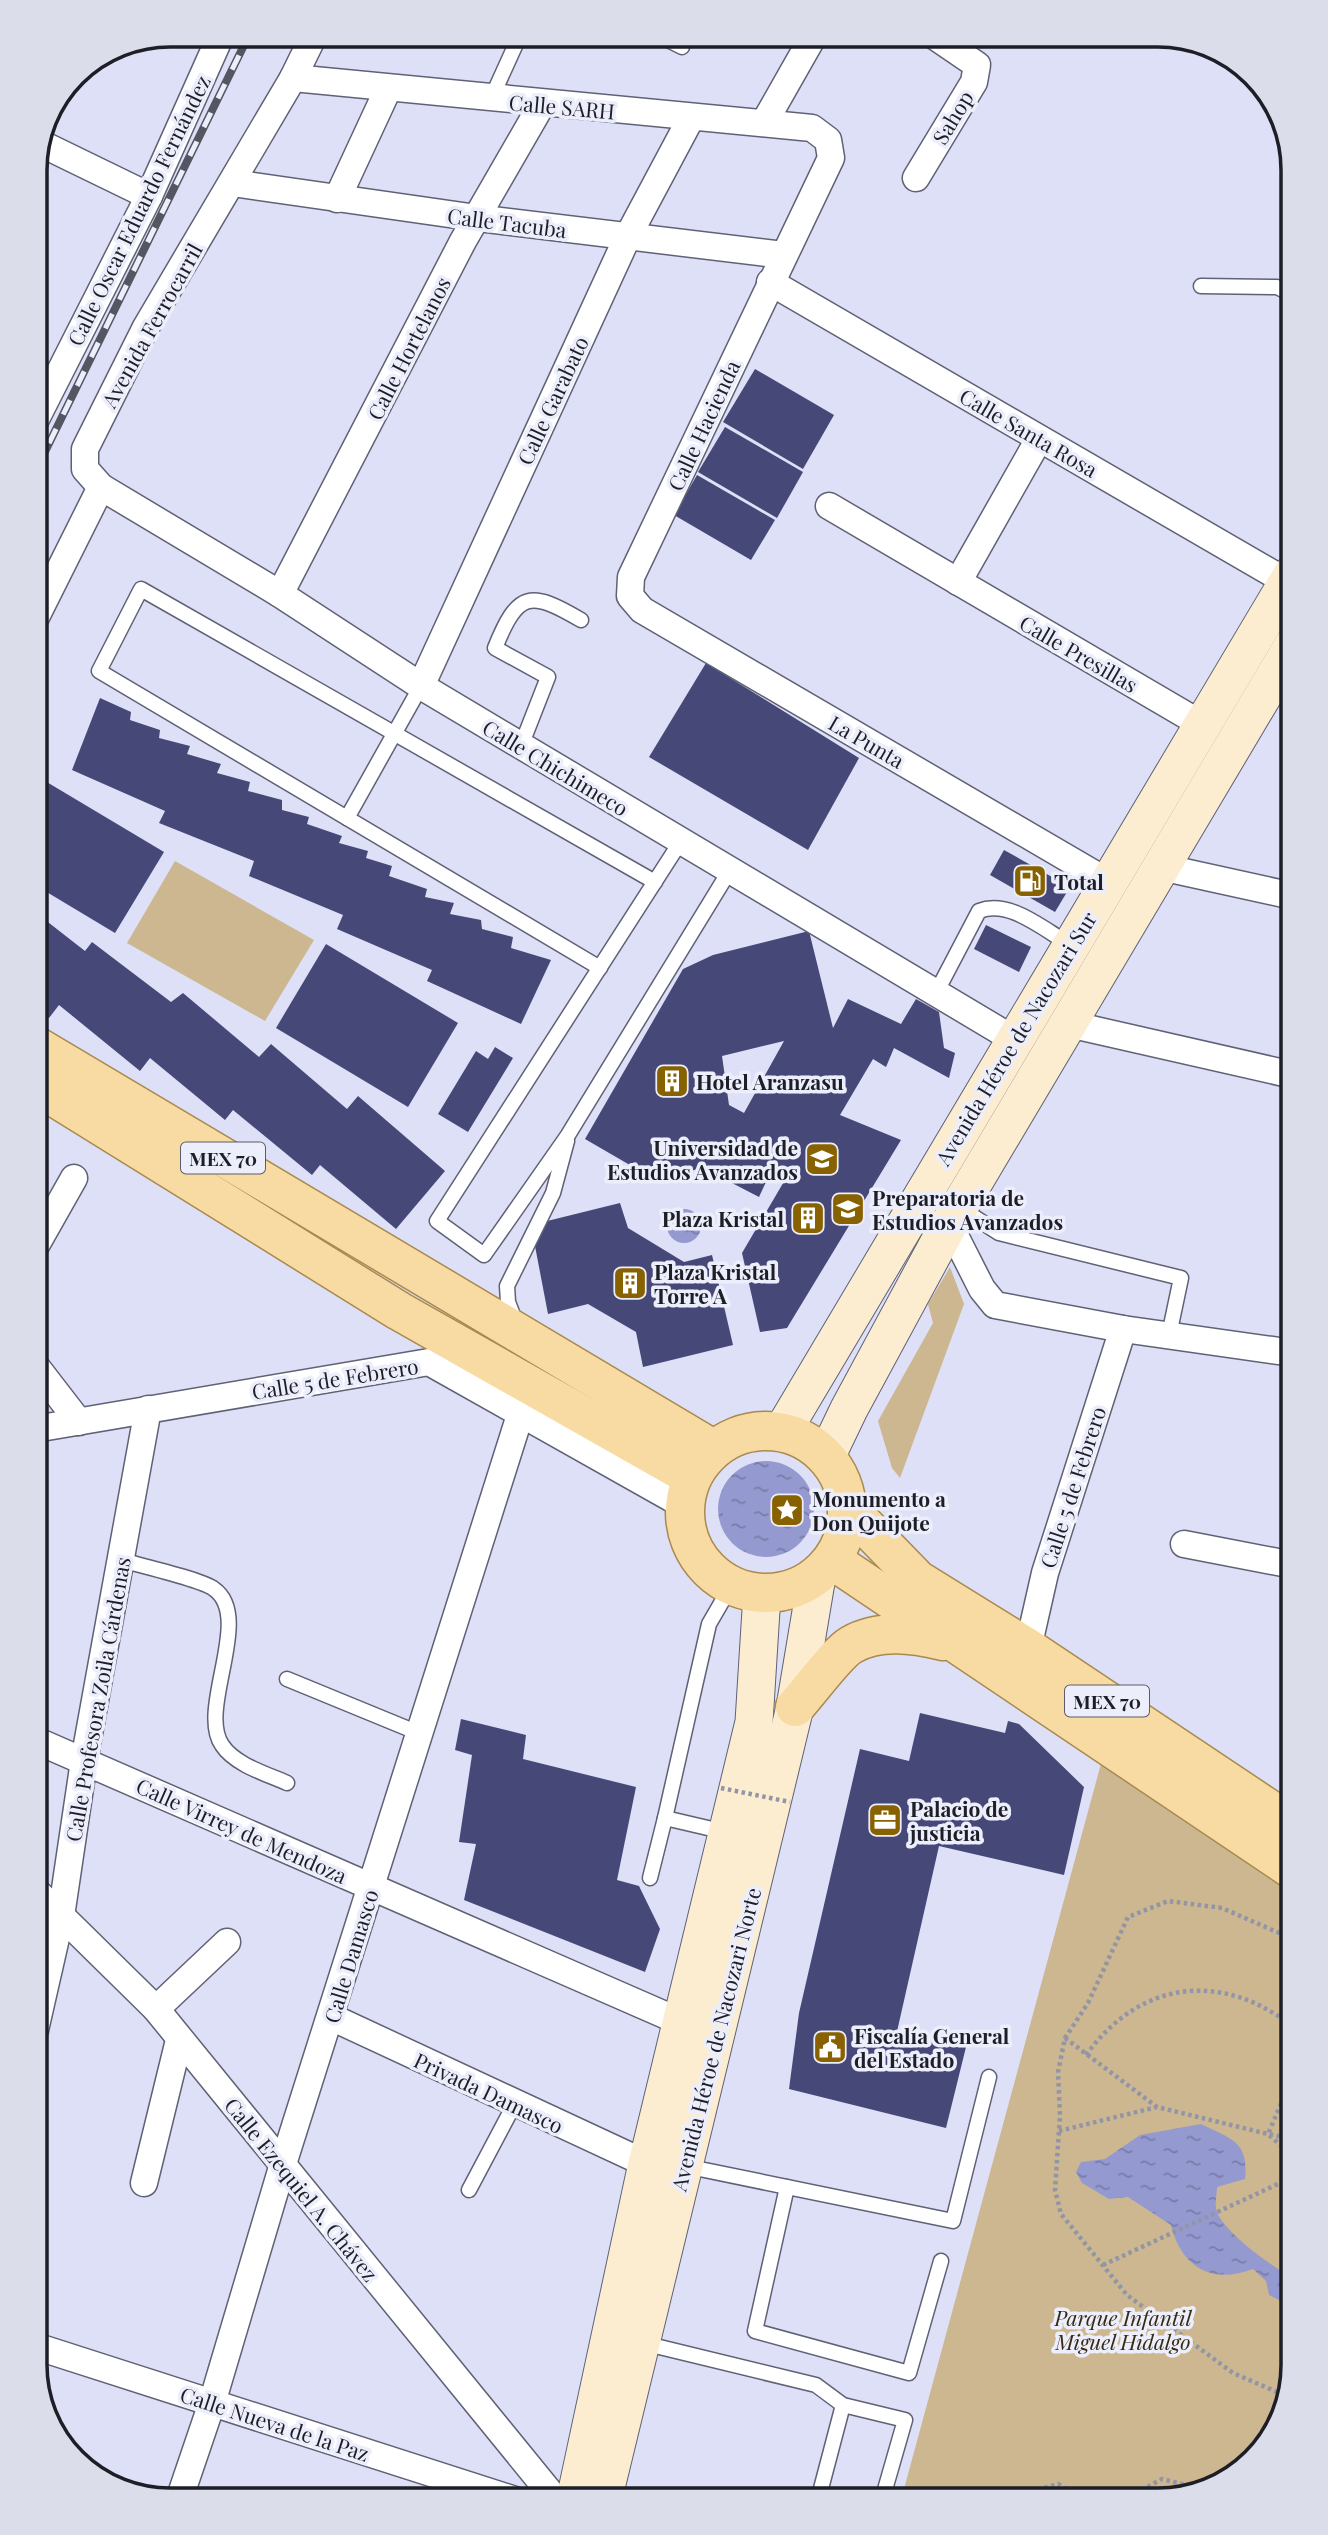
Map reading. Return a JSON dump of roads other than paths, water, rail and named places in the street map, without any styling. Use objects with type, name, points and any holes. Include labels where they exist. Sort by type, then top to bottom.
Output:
[{"type":"main road","name":"Avenida Héroe de Nacozari Sur","points":[[782,1432],[1281,593]]},
{"type":"main road","name":"Avenida Héroe de Nacozari Sur","points":[[826,1457],[849,1409],[954,1216],[1281,665]]},
{"type":"main road","name":"MEX 70","points":[[48,1053],[520,1334],[697,1477]]},
{"type":"main road","name":"MEX 70","points":[[48,1093],[399,1311],[697,1477]]},
{"type":"main road","name":"MEX 70","points":[[697,1477],[727,1440],[751,1432],[782,1432],[804,1440],[826,1457],[840,1479],[847,1507],[845,1532],[825,1568],[952,1643],[1281,1862]]},
{"type":"main road","points":[[697,1477],[687,1535],[705,1567],[746,1590],[794,1589],[825,1568]]},
{"type":"main road","name":"MEX 70","points":[[847,1507],[918,1580],[1028,1648],[1281,1817]]},
{"type":"main road","name":"Avenida Héroe de Nacozari Norte","points":[[606,2487],[795,1707],[825,1568]]},
{"type":"main road","name":"Avenida Héroe de Nacozari Norte","points":[[578,2487],[647,2164],[754,1722],[746,1590]]},
{"type":"main road","points":[[795,1707],[850,1646],[885,1634],[919,1635],[952,1643]]},
{"type":"street","name":"Calle Oscar Eduardo Fernández","points":[[48,395],[149,195],[216,47]]},
{"type":"street","name":"Avenida Ferrocarril","points":[[101,487],[85,469],[85,449],[146,327],[293,78],[308,47]]},
{"type":"street","points":[[764,123],[807,48]]},
{"type":"street","name":"Sahop","points":[[916,178],[974,82],[977,65],[952,48]]},
{"type":"street","name":"Calle SARH","points":[[293,78],[812,128],[828,140]]},
{"type":"street","points":[[337,199],[388,89]]},
{"type":"street","name":"Calle Hortelanos","points":[[280,594],[477,218],[542,104]]},
{"type":"street","name":"Calle Garabato","points":[[421,686],[627,238],[691,118]]},
{"type":"street","name":"Calle Hacienda","points":[[630,596],[631,577],[831,158],[828,140]]},
{"type":"street","points":[[49,147],[149,195]]},
{"type":"street","name":"Calle Tacuba","points":[[232,183],[627,238],[783,255]]},
{"type":"street","name":"Calle Santa Rosa","points":[[770,282],[1039,439],[1281,573]]},
{"type":"street","points":[[958,582],[1039,439]]},
{"type":"street","points":[[48,594],[101,487]]},
{"type":"street","name":"Calle Chichimeco","points":[[101,487],[280,594],[421,686],[1015,1040]]},
{"type":"street","name":"Calle Presillas","points":[[829,506],[1201,724]]},
{"type":"street","name":"La Punta","points":[[630,596],[642,610],[1108,882]]},
{"type":"street","points":[[1161,867],[1281,893]]},
{"type":"street","points":[[1069,1024],[1281,1072]]},
{"type":"street","points":[[48,1225],[74,1178]]},
{"type":"street","points":[[954,1216],[982,1289],[995,1305],[1123,1329],[1281,1351]]},
{"type":"street","name":"Calle 5 de Febrero","points":[[1028,1648],[1045,1573],[1123,1329]]},
{"type":"street","name":"Calle 5 de Febrero","points":[[47,1427],[429,1362],[521,1412],[697,1477]]},
{"type":"street","points":[[47,1381],[79,1422]]},
{"type":"street","name":"Calle Profesora Zoila Cárdenas","points":[[47,1954],[148,1409]]},
{"type":"street","name":"Calle Damasco","points":[[183,2487],[521,1412]]},
{"type":"street","points":[[1184,1544],[1281,1563]]},
{"type":"street","name":"Calle Virrey de Mendoza","points":[[47,1745],[681,2022]]},
{"type":"street","name":"Calle Ezequiel A. Chávez","points":[[51,1930],[156,2009],[546,2487]]},
{"type":"street","points":[[156,2009],[226,1942]]},
{"type":"street","name":"Privada Damasco","points":[[331,2017],[513,2105],[647,2164]]},
{"type":"street","points":[[145,2183],[179,2040]]},
{"type":"street","name":"Calle Nueva de la Paz","points":[[47,2350],[475,2487]]},
{"type":"lane","points":[[491,99],[514,47]]},
{"type":"lane","points":[[1201,286],[1277,286],[1281,288]]},
{"type":"lane","points":[[600,968],[99,671],[141,589],[655,881]]},
{"type":"lane","points":[[521,746],[548,677],[495,648],[505,625],[514,610],[528,601],[548,600],[581,620]]},
{"type":"lane","points":[[347,818],[421,686]]},
{"type":"lane","points":[[681,841],[437,1222],[484,1255],[568,1135],[730,870]]},
{"type":"lane","points":[[936,993],[979,911],[993,905],[1010,911],[1071,945]]},
{"type":"lane","points":[[520,1334],[508,1302],[507,1286],[553,1193],[568,1135]]},
{"type":"lane","points":[[954,1216],[999,1233],[1181,1278],[1169,1335]]},
{"type":"lane","points":[[121,1560],[214,1588],[226,1604],[228,1623],[216,1727],[221,1745],[236,1758],[287,1783]]},
{"type":"lane","points":[[650,1878],[709,1624],[746,1590]]},
{"type":"lane","points":[[287,1679],[421,1734]]},
{"type":"lane","points":[[665,1818],[727,1832]]},
{"type":"lane","points":[[685,2166],[953,2221],[989,2077]]},
{"type":"lane","points":[[469,2190],[513,2105]]},
{"type":"lane","points":[[787,2187],[755,2331],[909,2373],[941,2261]]},
{"type":"lane","points":[[641,2342],[816,2385],[843,2405],[905,2420],[886,2488]]},
{"type":"lane","points":[[821,2488],[843,2405]]},
{"type":"water","points":[[684,1209],[696,1214],[701,1226],[696,1238],[684,1243],[672,1238],[667,1226],[672,1214]]},
{"type":"water","points":[[766,1461],[784,1465],[800,1475],[810,1491],[814,1509],[810,1527],[800,1543],[784,1553],[766,1557],[748,1553],[732,1543],[722,1527],[718,1509],[722,1491],[732,1475],[748,1465]]},
{"type":"water","points":[[1201,2124],[1236,2143],[1244,2156],[1245,2179],[1217,2187],[1216,2209],[1227,2228],[1237,2238],[1281,2271],[1281,2301],[1269,2295],[1266,2281],[1253,2269],[1224,2275],[1200,2269],[1182,2252],[1171,2225],[1128,2197],[1109,2199],[1082,2183],[1076,2172],[1081,2162],[1105,2159],[1140,2135]]},
{"type":"railway","points":[[48,446],[243,47]]},
{"type":"place","name":"Total","points":[[1030,881]]},
{"type":"place","name":"Hotel Aranzasu","points":[[672,1081]]},
{"type":"place","name":"Universidad de Estudios Avanzados","points":[[822,1159]]},
{"type":"place","name":"Preparatoria de Estudios Avanzados","points":[[848,1209]]},
{"type":"place","name":"Plaza Kristal","points":[[808,1218]]},
{"type":"place","name":"Plaza Kristal Torre A","points":[[630,1283]]},
{"type":"place","name":"Monumento a Don Quijote","points":[[787,1510]]},
{"type":"place","name":"Palacio de justicia","points":[[885,1820]]},
{"type":"place","name":"Fiscalía General del Estado","points":[[830,2047]]},
{"type":"park label","name":"Parque Infantil Miguel Hidalgo","points":[[1123,2329]]}]
